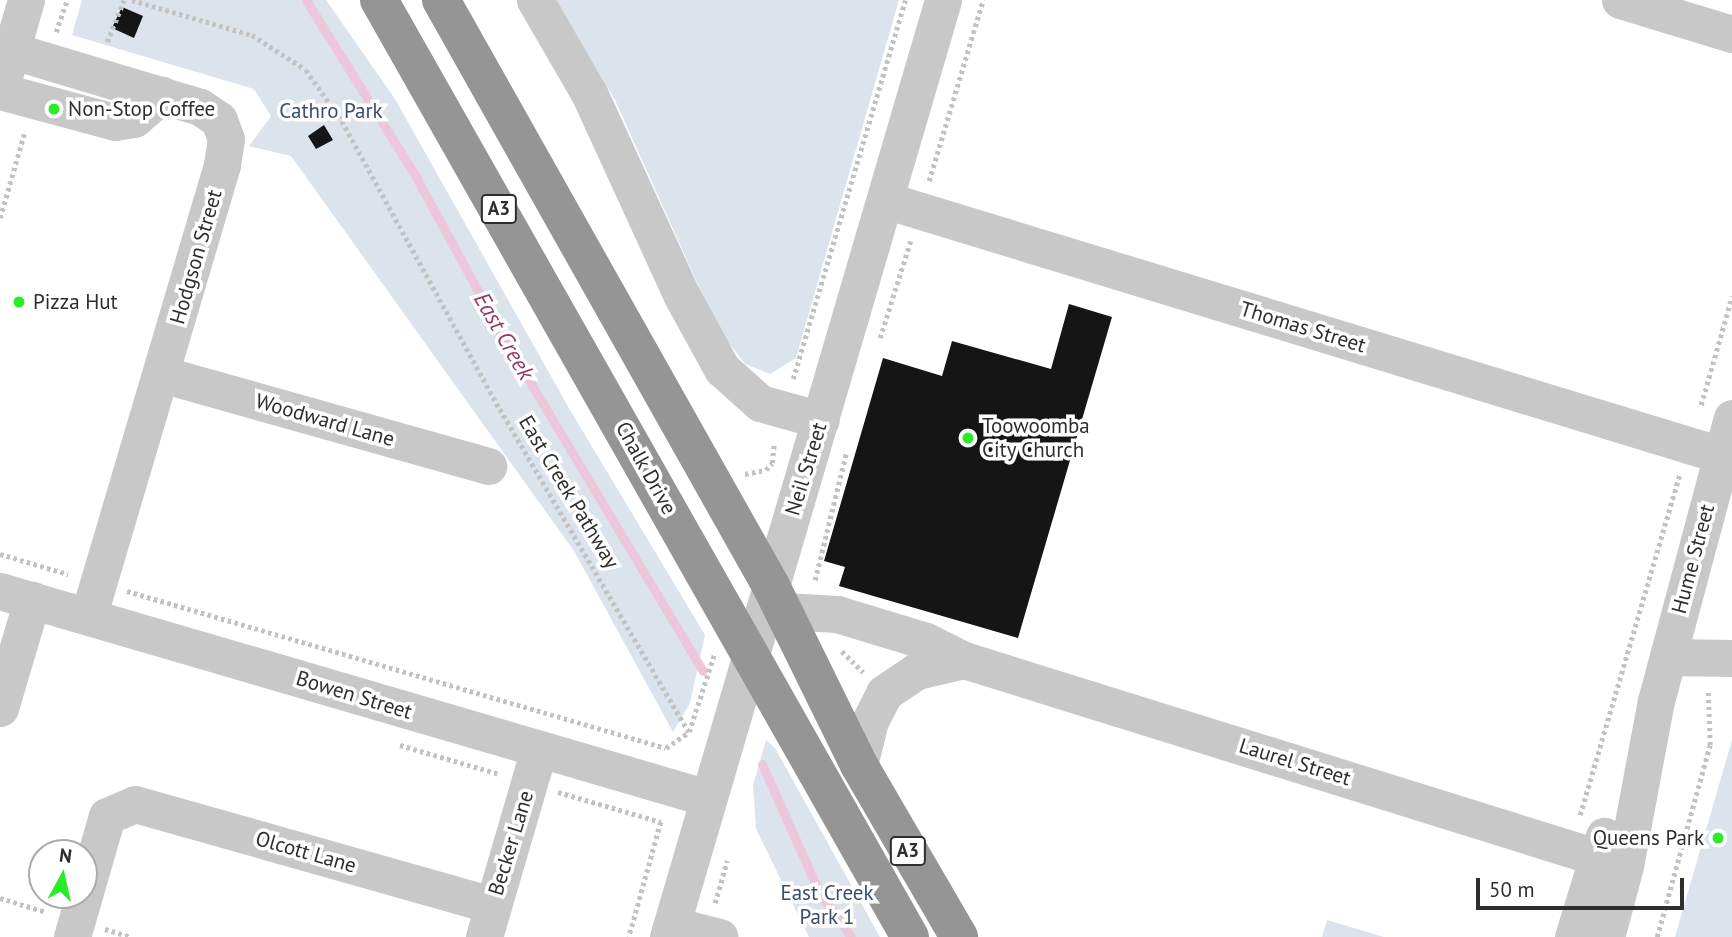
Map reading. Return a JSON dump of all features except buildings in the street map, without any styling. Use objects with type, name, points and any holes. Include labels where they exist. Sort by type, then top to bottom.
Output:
[{"type":"highway","name":"Chalk Drive","points":[[379,0],[734,652],[910,937]]},
{"type":"highway","name":"A3","points":[[441,0],[778,598],[859,765],[959,937]]},
{"type":"street","points":[[26,0],[6,49],[11,94],[115,122],[134,119],[162,95]]},
{"type":"street","points":[[535,0],[589,93],[682,296],[722,369],[760,403],[821,420]]},
{"type":"street","name":"Neil Street","points":[[670,931],[708,798],[734,652],[778,598],[821,420],[943,0]]},
{"type":"street","points":[[1620,0],[1732,34]]},
{"type":"street","name":"Hodgson Street","points":[[6,49],[207,110],[222,125],[226,139],[222,166],[93,599]]},
{"type":"street","name":"Thomas Street","points":[[885,200],[1705,450]]},
{"type":"street","name":"Woodward Lane","points":[[161,374],[488,466]]},
{"type":"street","name":"Hume Street","points":[[1573,937],[1597,858],[1656,701],[1668,657],[1705,450],[1732,418]]},
{"type":"street","points":[[0,708],[16,595]]},
{"type":"street","name":"Bowen Street","points":[[16,595],[93,599],[539,749],[708,798]]},
{"type":"street","name":"Laurel Street","points":[[778,598],[926,641],[964,660],[1597,858]]},
{"type":"street","points":[[1668,657],[1719,657]]},
{"type":"street","points":[[859,765],[870,720],[884,693],[917,671],[964,660]]},
{"type":"street","name":"Becker Lane","points":[[488,921],[539,749]]},
{"type":"street","name":"Olcott Lane","points":[[72,937],[107,816],[119,808],[135,804],[488,921]]},
{"type":"street","name":"Hume Street","points":[[1597,858],[1606,937]]},
{"type":"street","points":[[670,931],[720,937]]},
{"type":"path","points":[[107,42],[124,0]]},
{"type":"path","name":"East Creek Pathway","points":[[132,0],[252,35],[306,70],[342,121],[466,349],[689,732]]},
{"type":"path","points":[[793,379],[905,0]]},
{"type":"path","points":[[0,218],[11,94]]},
{"type":"path","points":[[1597,858],[1705,450],[1732,296]]},
{"type":"path","points":[[819,587],[815,571],[849,442]]},
{"type":"path","points":[[0,554],[93,599],[666,748],[689,732],[734,652]]},
{"type":"path","points":[[1657,937],[1710,746],[1719,657]]},
{"type":"path","points":[[629,937],[661,822]]},
{"type":"green space","name":"Cathro Park","points":[[82,0],[326,0],[395,99],[570,410],[705,635],[690,703],[673,732],[574,551],[291,156],[249,146],[271,116],[254,89],[72,35]]},
{"type":"green space","points":[[556,0],[899,0],[796,358],[770,374],[745,364],[717,327],[615,100]]},
{"type":"green space","name":"East Creek Park 1","points":[[766,740],[775,748],[880,937],[809,937],[756,829],[753,785]]},
{"type":"green space","name":"Queens Park","points":[[1732,740],[1732,937],[1675,937]]},
{"type":"green space","points":[[1327,920],[1384,937],[1322,937]]},
{"type":"waterway","name":"East Creek","points":[[306,0],[416,177],[503,337],[703,671]]},
{"type":"waterway","name":"East Creek","points":[[762,764],[818,890],[851,937]]},
{"type":"place","name":"Non-Stop Coffee","points":[[54,109]]},
{"type":"place","name":"Pizza Hut","points":[[19,302]]},
{"type":"place","name":"Toowoomba City Church","points":[[968,438]]},
{"type":"place","name":"Queens Park","points":[[1718,838]]}]
